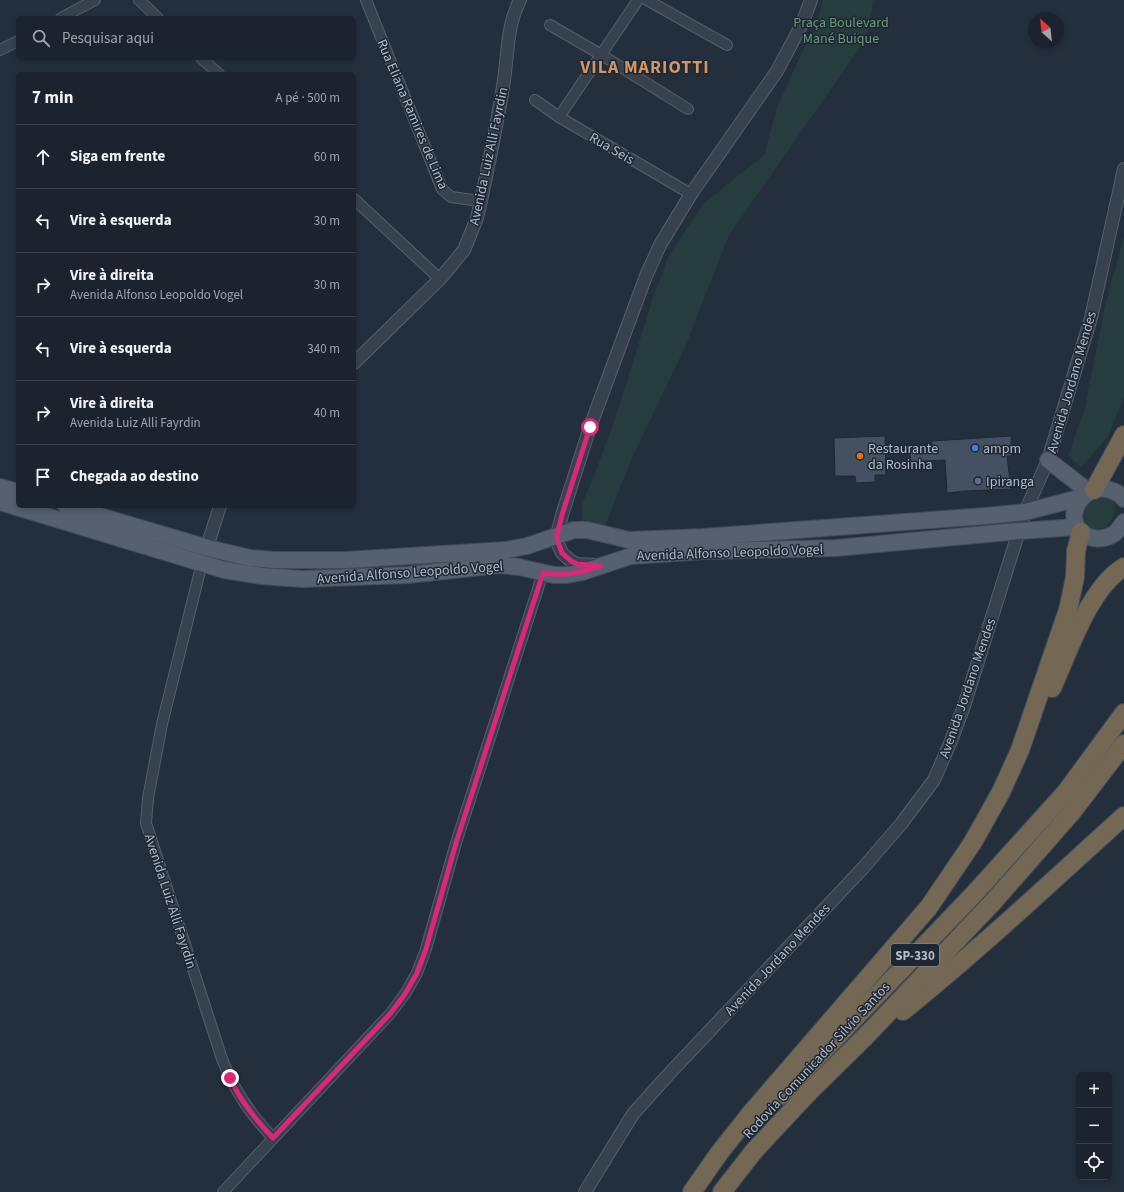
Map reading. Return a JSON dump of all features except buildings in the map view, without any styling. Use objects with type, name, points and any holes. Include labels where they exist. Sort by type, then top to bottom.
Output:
[{"type":"highway","points":[[1088,493],[1124,435]]},
{"type":"highway","points":[[692,1192],[720,1152],[751,1113],[929,907],[974,842],[1001,792],[1020,750],[1068,610],[1074,577],[1079,530]]},
{"type":"highway","points":[[1020,750],[1038,720],[1092,602],[1106,581],[1124,567]]},
{"type":"highway","name":"Rodovia Comunicador Silvio Santos","points":[[699,1192],[755,1123],[973,895],[1066,792],[1124,713]]},
{"type":"highway","name":"Rodovia Comunicador Silvio Santos","points":[[722,1192],[759,1146],[810,1091],[866,1036],[998,896],[1072,812],[1124,744]]},
{"type":"highway","points":[[866,1036],[895,1017],[935,985],[1124,816]]},
{"type":"main road","points":[[1048,460],[1088,493]]},
{"type":"main road","points":[[0,486],[16,491]]},
{"type":"main road","points":[[1123,525],[1113,535],[1102,539],[1091,538],[1079,530],[1075,517],[1077,506],[1088,493],[1102,489],[1110,490],[1124,498]]},
{"type":"main road","name":"Avenida Alfonso Leopoldo Vogel","points":[[73,508],[208,548],[256,559],[346,560],[506,550],[527,546],[565,532],[581,530],[597,532],[612,537],[629,540],[703,537],[985,516],[1025,512],[1088,493]]},
{"type":"main road","name":"Avenida Alfonso Leopoldo Vogel","points":[[0,502],[16,507]]},
{"type":"main road","name":"Avenida Alfonso Leopoldo Vogel","points":[[20,508],[224,570],[261,576],[302,579],[408,575],[500,565],[520,567],[543,573],[567,575],[583,572],[631,556],[705,551],[836,548],[1019,531],[1079,530]]},
{"type":"street","points":[[65,16],[95,0]]},
{"type":"street","points":[[138,0],[156,16]]},
{"type":"street","name":"Rua Eliana Ramires de Lima","points":[[366,0],[442,189],[451,197],[481,201]]},
{"type":"street","name":"Avenida Luiz Alli Fayrdin","points":[[356,361],[440,279],[464,250],[477,218],[481,201],[502,93],[510,24],[520,0]]},
{"type":"street","points":[[559,117],[600,54],[638,0]]},
{"type":"street","points":[[647,0],[727,45]]},
{"type":"street","points":[[601,566],[577,564],[571,561],[562,553],[557,535],[590,427],[646,276],[660,246],[691,194],[777,71],[802,24],[811,0]]},
{"type":"street","points":[[550,25],[600,54],[688,109]]},
{"type":"street","points":[[0,50],[16,42]]},
{"type":"street","points":[[203,60],[216,72]]},
{"type":"street","name":"Rua Seis","points":[[535,100],[559,117],[691,194]]},
{"type":"street","name":"Avenida Jordano Mendes","points":[[584,1192],[633,1114],[668,1074],[863,868],[901,824],[934,780],[964,706],[1025,512],[1048,460],[1091,318],[1124,169]]},
{"type":"street","points":[[356,201],[440,279]]},
{"type":"street","name":"Avenida Luiz Alli Fayrdin","points":[[219,508],[202,563],[162,724],[148,798],[146,823],[222,1059],[230,1078],[244,1103],[256,1120],[273,1138]]},
{"type":"street","points":[[223,1192],[390,1014],[405,994],[417,973],[426,949],[456,843],[543,573]]},
{"type":"green space","name":"Praça Boulevard Mané Buique","points":[[823,0],[874,0],[866,39],[729,235],[686,345],[630,462],[605,526],[581,526],[583,502],[614,422],[653,298],[669,255],[704,203],[764,155],[778,105],[818,18]]},
{"type":"green space","points":[[1124,236],[1124,397],[1108,437],[1081,467],[1068,456],[1085,408],[1105,306]]},
{"type":"green space","points":[[1098,497],[1107,498],[1115,503],[1113,517],[1107,525],[1099,530],[1093,531],[1084,529],[1080,511],[1085,505]]},
{"type":"place","name":"ampm","points":[[975,448]]},
{"type":"place","name":"Restaurante da Rosinha","points":[[860,456]]},
{"type":"place","name":"Ipiranga","points":[[978,481]]},
{"type":"district","name":"VILA MARIOTTI","points":[[645,67]]},
{"type":"route","points":[[230,1078],[232,1084],[256,1120],[273,1138],[390,1014],[405,994],[417,973],[426,949],[456,843],[543,573],[567,575],[601,566],[577,564],[571,561],[562,553],[557,535],[590,427]]}]
